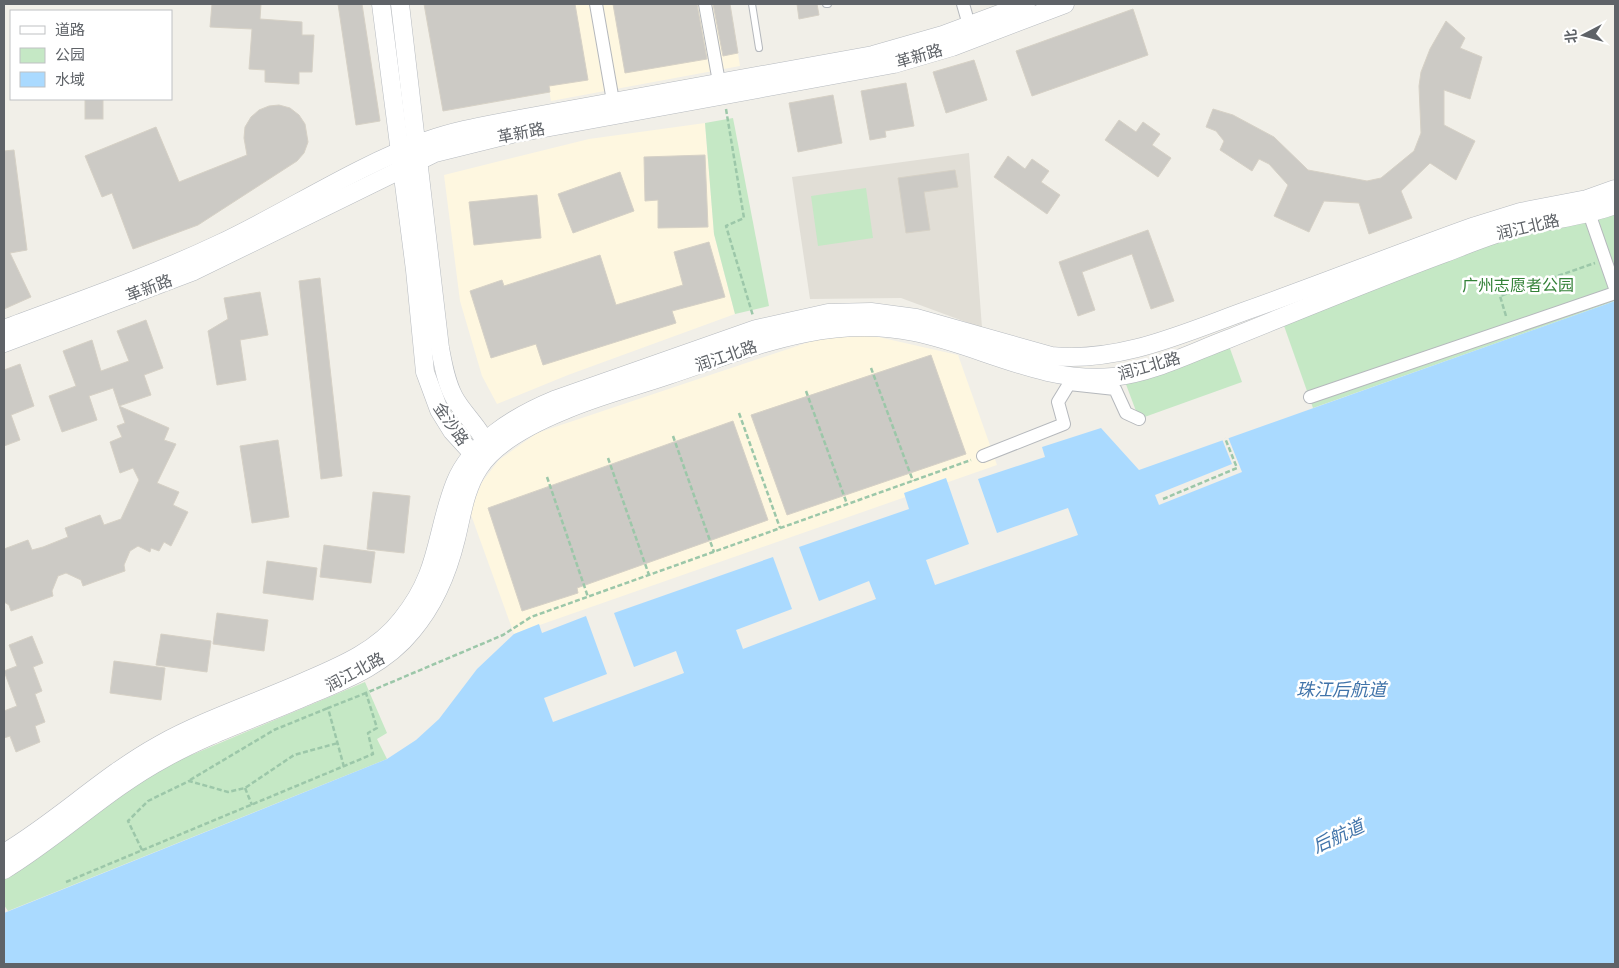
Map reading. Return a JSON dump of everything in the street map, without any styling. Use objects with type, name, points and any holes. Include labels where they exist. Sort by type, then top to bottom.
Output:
[{"type":"street","name":"金沙路","points":[[381,4],[446,376],[454,396],[483,450]]},
{"type":"street","name":"金沙路","points":[[400,4],[408,156]]},
{"type":"street","points":[[596,4],[613,101]]},
{"type":"street","points":[[705,4],[720,89]]},
{"type":"street","points":[[963,4],[972,32]]},
{"type":"street","name":"革新路","points":[[4,329],[125,285],[190,258],[460,130],[613,101],[720,89],[894,64],[972,32],[1026,4]]},
{"type":"street","name":"革新路","points":[[972,32],[1065,4]]},
{"type":"street","name":"革新路","points":[[4,343],[194,271],[408,156],[720,89]]},
{"type":"street","name":"润江北路","points":[[4,853],[26,840],[125,765],[161,744],[339,667],[375,646],[401,621],[425,584],[437,551],[456,482],[483,450],[522,416],[554,400],[756,329],[828,313],[879,313],[928,321],[1051,356],[1076,358],[1107,356],[1183,334],[1483,224],[1520,212],[1587,199],[1615,189]]},
{"type":"street","name":"润江北路","points":[[4,870],[164,758],[344,680],[378,662],[394,650],[418,624],[448,568],[472,479],[483,450],[568,408],[771,341],[822,329],[876,327],[900,329],[941,338],[1016,364],[1053,373],[1088,378],[1129,375],[1159,366],[1341,292],[1493,235],[1528,225],[1589,213],[1615,205]]},
{"type":"street","points":[[1589,213],[1615,288]]},
{"type":"street","points":[[1310,397],[1615,293]]},
{"type":"street","points":[[983,456],[1064,424],[1058,402],[1069,384],[1115,389],[1126,413],[1139,419]]},
{"type":"lane","points":[[752,4],[759,48]]},
{"type":"path","points":[[720,89],[734,146],[744,218],[726,226],[756,329]]},
{"type":"path","points":[[1510,329],[1500,296],[1605,260]]},
{"type":"path","points":[[871,368],[913,481]]},
{"type":"path","points":[[806,390],[847,504]]},
{"type":"path","points":[[739,413],[780,528]]},
{"type":"path","points":[[673,436],[714,552]]},
{"type":"path","points":[[1163,499],[1237,468],[1225,438]]},
{"type":"path","points":[[142,850],[128,821],[148,801],[189,781],[274,730],[503,636],[531,618],[983,456]]},
{"type":"path","points":[[608,458],[650,575]]},
{"type":"path","points":[[548,477],[588,597]]},
{"type":"path","points":[[66,882],[373,754],[368,732],[377,728],[366,693]]},
{"type":"path","points":[[328,708],[344,767]]},
{"type":"path","points":[[189,781],[228,792],[245,788],[294,755],[338,744]]},
{"type":"path","points":[[245,788],[252,805]]},
{"type":"shaded area","points":[[535,4],[730,4],[740,66],[551,101]]},
{"type":"shaded area","points":[[705,123],[714,234],[735,314],[568,375],[497,404],[482,376],[460,301],[444,175],[589,139]]},
{"type":"shaded area","points":[[969,153],[982,328],[901,298],[810,299],[792,177]]},
{"type":"shaded area","points":[[827,336],[874,336],[958,355],[997,465],[514,634],[470,512],[482,482],[499,460],[537,433]]},
{"type":"green space","points":[[733,118],[769,306],[735,314],[714,234],[705,123]]},
{"type":"green space","points":[[866,188],[873,238],[818,246],[811,196]]},
{"type":"green space","name":"广州志愿者公园","points":[[1615,211],[1615,301],[1313,408],[1283,323],[1505,237]]},
{"type":"green space","points":[[1228,343],[1242,382],[1139,419],[1124,379]]},
{"type":"green space","points":[[365,682],[387,733],[377,739],[387,759],[8,911],[4,905],[4,878],[163,767]]},
{"type":"water","name":"珠江后航道","points":[[1615,301],[1615,964],[4,964],[4,913],[387,759],[416,740],[439,719],[477,669],[514,634],[539,624],[542,633],[586,616],[607,674],[544,698],[553,722],[684,673],[676,651],[634,667],[614,613],[773,557],[792,609],[736,630],[743,649],[876,599],[869,581],[819,601],[799,547],[909,509],[904,493],[946,478],[969,544],[926,560],[935,585],[1078,535],[1068,508],[997,533],[978,479],[1045,457],[1042,447],[1101,428],[1139,470]]},
{"type":"pier","points":[[1228,437],[1242,472],[1159,505],[1155,495],[1232,464],[1222,439]]},
{"type":"building","points":[[212,4],[261,4],[260,19],[302,22],[302,35],[314,35],[312,72],[299,72],[299,84],[265,82],[265,70],[249,69],[252,29],[210,27]]},
{"type":"building","points":[[338,4],[362,4],[380,121],[356,125]]},
{"type":"building","points":[[424,4],[575,4],[588,80],[549,86],[550,92],[443,111]]},
{"type":"building","points":[[613,4],[697,4],[707,59],[625,73]]},
{"type":"building","points":[[713,4],[730,4],[738,53],[723,56]]},
{"type":"building","points":[[797,4],[817,4],[819,15],[799,19]]},
{"type":"building","points":[[1133,9],[1148,55],[1032,96],[1016,51]]},
{"type":"building","points":[[1446,21],[1465,38],[1460,48],[1482,57],[1470,99],[1444,90],[1444,125],[1475,141],[1456,180],[1430,163],[1401,191],[1412,218],[1369,234],[1359,203],[1324,201],[1309,232],[1274,216],[1288,185],[1269,164],[1259,159],[1252,171],[1220,150],[1224,141],[1216,131],[1206,127],[1213,109],[1233,115],[1274,137],[1308,170],[1367,181],[1381,178],[1414,151],[1421,133],[1419,86],[1421,72],[1430,49]]},
{"type":"building","points":[[974,60],[987,100],[946,113],[933,72]]},
{"type":"building","points":[[906,83],[914,126],[885,131],[886,137],[870,140],[861,91]]},
{"type":"building","points":[[833,95],[842,143],[798,152],[789,103]]},
{"type":"building","points":[[85,100],[103,100],[103,119],[85,119]]},
{"type":"building","points":[[279,105],[290,108],[299,115],[305,124],[308,142],[304,153],[297,161],[198,225],[133,249],[112,193],[102,197],[85,156],[156,127],[179,182],[247,155],[244,138],[245,127],[251,117],[259,110]]},
{"type":"building","points":[[1119,120],[1136,132],[1143,122],[1160,134],[1152,145],[1171,158],[1158,177],[1105,140]]},
{"type":"building","points":[[14,150],[27,250],[10,253],[31,297],[4,309],[4,151]]},
{"type":"building","points":[[705,155],[708,227],[658,228],[658,200],[645,201],[644,157]]},
{"type":"building","points":[[1008,156],[1025,169],[1032,159],[1049,171],[1041,182],[1060,195],[1047,214],[994,177]]},
{"type":"building","points":[[955,170],[958,187],[924,192],[930,230],[906,233],[898,178]]},
{"type":"building","points":[[620,172],[634,211],[573,233],[558,194]]},
{"type":"building","points":[[537,195],[541,238],[474,245],[469,202]]},
{"type":"building","points":[[1148,230],[1174,301],[1151,309],[1132,254],[1082,272],[1095,310],[1078,316],[1059,262]]},
{"type":"building","points":[[709,242],[725,297],[672,311],[676,323],[543,365],[536,344],[491,358],[470,291],[502,280],[504,286],[600,255],[616,305],[683,285],[674,252]]},
{"type":"building","points":[[320,278],[342,476],[321,479],[299,281]]},
{"type":"building","points":[[260,292],[268,335],[240,340],[246,380],[217,385],[208,331],[228,319],[224,298]]},
{"type":"building","points":[[146,320],[163,368],[144,375],[151,395],[119,406],[113,388],[89,396],[97,420],[62,432],[49,396],[76,386],[63,351],[92,340],[101,371],[129,361],[117,331]]},
{"type":"building","points":[[931,355],[966,454],[787,515],[751,415]]},
{"type":"building","points":[[20,364],[34,406],[11,415],[20,440],[4,446],[4,370]]},
{"type":"building","points":[[119,406],[169,428],[164,440],[176,444],[157,483],[179,492],[173,505],[188,512],[171,546],[164,542],[159,551],[151,548],[150,552],[138,546],[130,551],[124,565],[125,571],[83,586],[81,580],[66,573],[58,576],[52,591],[53,596],[11,611],[9,605],[4,602],[4,549],[28,540],[32,550],[43,547],[68,537],[65,528],[100,515],[104,525],[121,519],[139,480],[133,468],[120,473],[110,442],[122,437],[117,426],[125,423]]},
{"type":"building","points":[[733,421],[768,520],[577,588],[578,593],[522,611],[488,508]]},
{"type":"building","points":[[278,440],[289,517],[252,523],[240,446]]},
{"type":"building","points":[[373,492],[410,496],[404,553],[367,549]]},
{"type":"building","points":[[324,545],[375,552],[371,583],[320,577]]},
{"type":"building","points":[[267,561],[317,568],[313,600],[263,593]]},
{"type":"building","points":[[217,613],[268,620],[264,651],[213,644]]},
{"type":"building","points":[[161,634],[211,641],[207,672],[156,665]]},
{"type":"building","points":[[32,636],[43,663],[33,667],[42,691],[35,694],[45,722],[35,726],[40,742],[16,752],[10,736],[4,738],[4,711],[17,706],[4,671],[17,666],[9,645]]},
{"type":"building","points":[[114,661],[165,668],[161,700],[110,693]]},
{"type":"water label","name":"后航道","points":[[1338,836]]}]
